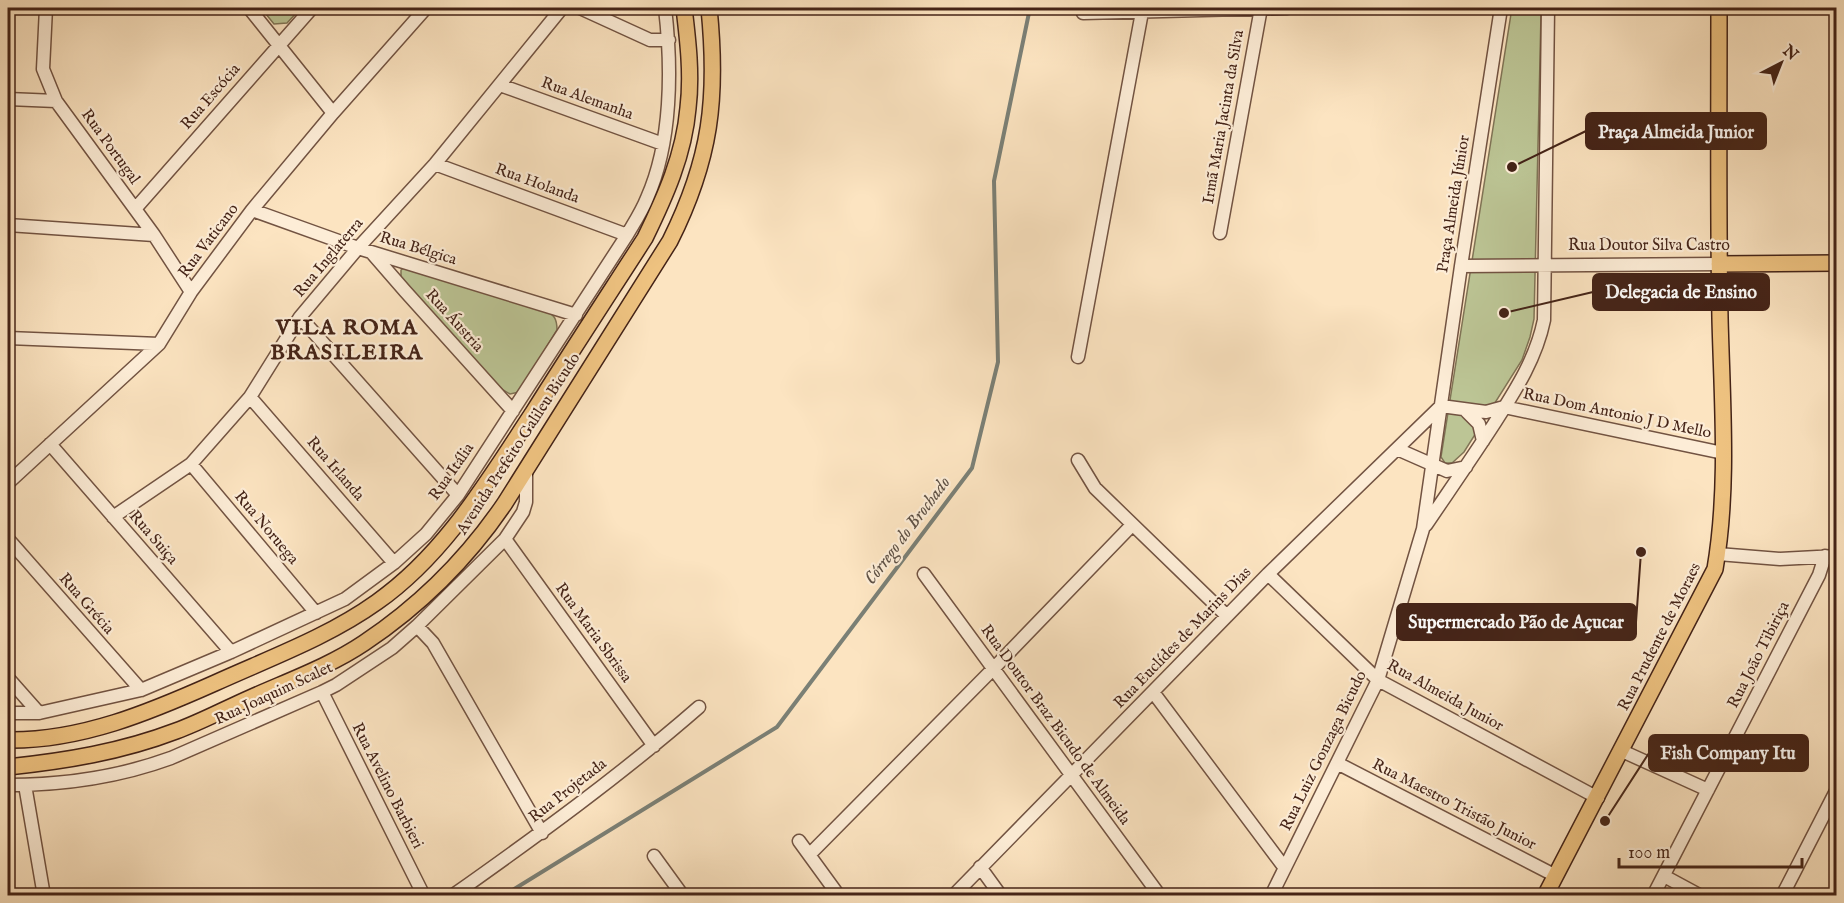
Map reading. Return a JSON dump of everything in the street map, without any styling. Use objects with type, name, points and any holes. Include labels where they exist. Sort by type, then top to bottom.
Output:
[{"type":"main road","name":"Avenida Prefeito Galileu Bicudo","points":[[8,740],[64,735],[138,715],[326,633],[349,621],[379,600],[438,547],[485,485],[645,238],[661,206],[681,150],[688,110],[690,72],[684,8]]},
{"type":"main road","name":"Avenida Prefeito Galileu Bicudo","points":[[8,767],[60,762],[127,747],[176,731],[326,664],[363,644],[415,605],[449,573],[488,528],[526,470],[670,241],[687,208],[700,170],[712,100],[713,68],[709,8]]},
{"type":"main road","name":"Rua Prudente de Moraes","points":[[1545,896],[1716,569],[1721,540],[1723,453],[1719,264],[1719,8]]},
{"type":"main road","name":"Rua Doutor Silva Castro","points":[[1719,264],[1836,263]]},
{"type":"street","name":"Rua Portugal","points":[[46,8],[43,69],[56,101],[154,235],[190,292]]},
{"type":"street","points":[[249,8],[333,113]]},
{"type":"street","name":"Rua Escócia","points":[[135,209],[312,8]]},
{"type":"street","name":"Rua Vaticano","points":[[8,483],[159,344],[190,292],[252,210],[333,113],[426,8]]},
{"type":"street","name":"Rua Inglaterra","points":[[113,517],[191,464],[250,397],[300,317],[358,248],[435,164],[562,8]]},
{"type":"street","points":[[580,8],[650,40],[669,40]]},
{"type":"street","name":"Rua Itália","points":[[8,713],[39,713],[141,690],[231,652],[345,599],[394,563],[426,534],[458,495],[576,315],[627,235],[648,197],[663,144],[667,117],[669,40],[665,8]]},
{"type":"street","name":"Irmã Maria Jacinta da Silva","points":[[1220,233],[1261,8]]},
{"type":"street","points":[[1083,14],[1287,8]]},
{"type":"street","name":"Praça Almeida Júnior","points":[[1441,406],[1501,8]]},
{"type":"street","points":[[1423,529],[1483,441],[1531,363],[1545,320],[1548,8]]},
{"type":"street","points":[[1078,357],[1142,12]]},
{"type":"street","name":"Rua Alemanha","points":[[500,85],[663,144]]},
{"type":"street","points":[[8,99],[56,101]]},
{"type":"street","name":"Rua Holanda","points":[[435,164],[627,235]]},
{"type":"street","name":"Rua Bélgica","points":[[252,210],[358,248],[576,315]]},
{"type":"street","points":[[8,225],[154,235]]},
{"type":"street","name":"Rua Áustria","points":[[372,252],[513,411]]},
{"type":"street","name":"Rua Doutor Silva Castro","points":[[1461,266],[1719,264]]},
{"type":"street","points":[[300,317],[458,495]]},
{"type":"street","points":[[8,338],[159,344]]},
{"type":"street","name":"Rua Irlanda","points":[[250,397],[394,563]]},
{"type":"street","name":"Rua Dom Antonio J D Mello","points":[[1441,406],[1486,412],[1504,407],[1723,453]]},
{"type":"street","name":"Rua Euclídes de Marins Dias","points":[[953,896],[1268,574],[1441,406]]},
{"type":"street","name":"Rua Luiz Gonzaga Bicudo","points":[[1271,896],[1378,680],[1423,529],[1441,406]]},
{"type":"street","points":[[1465,410],[1479,424],[1483,441]]},
{"type":"street","name":"Rua Suiça","points":[[51,444],[231,652]]},
{"type":"street","points":[[1397,449],[1447,471],[1466,467]]},
{"type":"street","points":[[1078,460],[1095,488],[1227,616]]},
{"type":"street","name":"Rua Noruega","points":[[191,464],[316,614]]},
{"type":"street","name":"Rua Joaquim Scalet","points":[[8,785],[79,780],[143,768],[336,685],[392,648],[505,539],[523,512],[526,502],[526,470]]},
{"type":"street","points":[[809,855],[1132,525]]},
{"type":"street","name":"Rua Grécia","points":[[8,539],[141,690]]},
{"type":"street","name":"Rua Maria Sbrissa","points":[[505,539],[654,746]]},
{"type":"street","points":[[1718,554],[1780,560],[1831,556]]},
{"type":"street","name":"Rua João Tibiriça","points":[[1653,896],[1819,575],[1831,556]]},
{"type":"street","name":"Rua Doutor Braz Bicudo de Almeida","points":[[924,574],[1160,896]]},
{"type":"street","name":"Rua Almeida Junior","points":[[1268,574],[1378,680],[1598,798]]},
{"type":"street","points":[[417,626],[433,643],[542,833]]},
{"type":"street","points":[[8,678],[39,713]]},
{"type":"street","name":"Rua Avelino Barbieri","points":[[322,692],[424,896]]},
{"type":"street","points":[[1153,692],[1284,867]]},
{"type":"street","name":"Rua Projetada","points":[[452,896],[542,833],[654,746],[699,706]]},
{"type":"street","points":[[1622,751],[1708,790]]},
{"type":"street","name":"Rua Maestro Tristão Junior","points":[[1337,763],[1556,876]]},
{"type":"street","points":[[25,785],[44,896]]},
{"type":"street","points":[[1782,896],[1836,791]]},
{"type":"street","points":[[799,841],[839,896]]},
{"type":"street","points":[[654,856],[683,896]]},
{"type":"street","points":[[980,867],[1001,896]]},
{"type":"street","points":[[1664,876],[1701,896]]},
{"type":"green space","points":[[261,8],[301,8],[287,23],[274,24]]},
{"type":"green space","points":[[1511,14],[1541,14],[1534,319],[1522,360],[1464,452],[1452,463],[1445,463],[1441,457]]},
{"type":"green space","points":[[405,267],[544,309],[553,315],[557,330],[519,392],[510,394],[503,390],[408,290],[401,280],[401,270]]},
{"type":"waterway","name":"Córrego do Brochado","points":[[503,896],[777,727],[972,468],[998,362],[994,181],[1030,8]]},
{"type":"place","name":"Praça Almeida Junior","points":[[1512,167]]},
{"type":"place","name":"Delegacia de Ensino","points":[[1504,313]]},
{"type":"place","name":"Supermercado Pão de Açucar","points":[[1641,552]]},
{"type":"place","name":"Fish Company Itu","points":[[1605,821]]},
{"type":"district","name":"VILA ROMA BRASILEIRA","points":[[347,340]]}]
